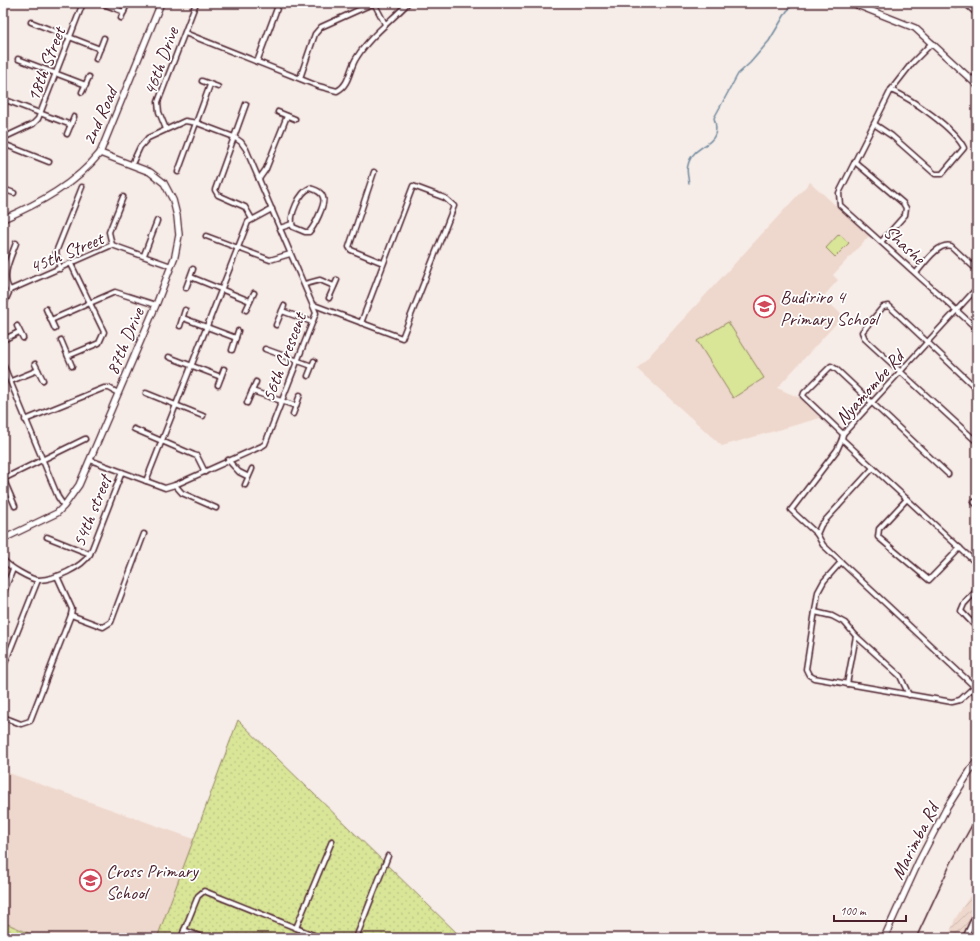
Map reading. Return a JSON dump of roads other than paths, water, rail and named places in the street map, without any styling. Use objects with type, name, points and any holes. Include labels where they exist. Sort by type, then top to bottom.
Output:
[{"type":"street","name":"18th Street","points":[[3,139],[33,124],[41,114],[84,3]]},
{"type":"street","points":[[101,3],[124,12]]},
{"type":"street","name":"2nd Road","points":[[3,219],[41,201],[66,186],[89,167],[100,153],[161,3]]},
{"type":"street","name":"46th Drive","points":[[166,128],[159,112],[158,102],[196,3]]},
{"type":"street","points":[[257,62],[279,3]]},
{"type":"street","points":[[300,78],[318,30],[325,24],[374,3],[385,24]]},
{"type":"street","points":[[185,33],[330,90],[340,90],[347,81],[351,66],[357,56],[385,24],[393,19],[408,3]]},
{"type":"street","points":[[852,3],[910,25],[932,43],[977,85]]},
{"type":"street","points":[[965,3],[977,14]]},
{"type":"street","points":[[121,18],[127,4]]},
{"type":"street","points":[[31,22],[100,49]]},
{"type":"street","points":[[96,58],[104,38]]},
{"type":"street","points":[[881,242],[905,215],[906,208],[903,203],[855,162],[890,90],[912,63],[932,43]]},
{"type":"street","points":[[18,59],[86,85]]},
{"type":"street","points":[[972,80],[977,75]]},
{"type":"street","points":[[82,92],[89,77]]},
{"type":"street","points":[[202,82],[218,87]]},
{"type":"street","points":[[178,172],[210,84]]},
{"type":"street","points":[[874,124],[892,136],[935,174],[942,174],[964,148],[944,126],[914,102],[890,90]]},
{"type":"street","points":[[3,99],[71,125]]},
{"type":"street","points":[[246,104],[216,190],[218,195],[245,207],[252,219]]},
{"type":"street","points":[[278,112],[295,119]]},
{"type":"street","points":[[259,178],[266,169],[287,116]]},
{"type":"street","points":[[67,134],[74,117]]},
{"type":"street","name":"56th Crescent","points":[[90,460],[163,488],[205,472],[265,444],[316,313],[314,305],[290,254],[259,178],[246,149],[241,142],[234,137],[197,123],[185,121],[166,128],[143,142],[132,164]]},
{"type":"street","points":[[3,139],[6,145],[49,162]]},
{"type":"street","name":"87th Drive","points":[[3,539],[49,518],[64,506],[79,485],[172,266],[179,235],[177,216],[173,200],[167,188],[150,172],[100,153]]},
{"type":"street","name":"Shashe","points":[[855,162],[838,197],[840,205],[977,329]]},
{"type":"street","points":[[374,172],[349,247],[351,250],[383,263]]},
{"type":"street","points":[[314,305],[362,323],[402,338],[454,206],[445,198],[413,186],[383,263],[362,323]]},
{"type":"street","points":[[60,269],[56,252],[82,187]]},
{"type":"street","points":[[310,188],[320,192],[323,195],[324,203],[312,229],[305,232],[295,228],[292,224],[292,218],[302,194],[310,188]]},
{"type":"street","points":[[3,189],[14,193]]},
{"type":"street","points":[[112,245],[109,232],[123,197]]},
{"type":"street","points":[[146,481],[220,289],[248,222],[272,209]]},
{"type":"street","points":[[977,209],[977,214]]},
{"type":"street","points":[[144,255],[157,221]]},
{"type":"street","points":[[280,228],[292,224]]},
{"type":"street","points":[[206,236],[270,260],[290,254]]},
{"type":"street","points":[[10,290],[5,282],[5,275],[16,243]]},
{"type":"street","name":"45th Street","points":[[3,306],[10,290],[72,264],[112,245],[172,266]]},
{"type":"street","points":[[916,273],[940,247],[947,245],[951,246],[977,270]]},
{"type":"street","points":[[68,356],[99,343],[104,336],[104,332],[72,264]]},
{"type":"street","points":[[186,288],[193,269]]},
{"type":"street","points":[[191,277],[250,301]]},
{"type":"street","points":[[305,284],[320,280],[334,286]]},
{"type":"street","points":[[329,298],[337,280]]},
{"type":"street","name":"Nyamombe Rd","points":[[977,288],[842,436],[873,468],[977,564]]},
{"type":"street","points":[[51,320],[110,293],[119,292],[156,305]]},
{"type":"street","points":[[246,310],[254,293]]},
{"type":"street","points":[[276,325],[284,306]]},
{"type":"street","points":[[977,389],[889,306],[883,307],[862,332],[862,336],[977,442]]},
{"type":"street","points":[[46,309],[55,329]]},
{"type":"street","points":[[180,326],[184,310]]},
{"type":"street","points":[[282,311],[312,322]]},
{"type":"street","points":[[183,318],[236,338]]},
{"type":"street","points":[[17,326],[23,338]]},
{"type":"street","points":[[232,350],[238,331]]},
{"type":"street","points":[[3,340],[19,332]]},
{"type":"street","points":[[61,340],[72,366]]},
{"type":"street","points":[[265,349],[312,366]]},
{"type":"street","points":[[169,357],[221,377]]},
{"type":"street","points":[[308,376],[314,361]]},
{"type":"street","points":[[3,364],[58,497],[64,506]]},
{"type":"street","points":[[35,364],[43,380]]},
{"type":"street","points":[[841,562],[820,587],[807,672],[814,678],[957,702],[976,688],[841,562],[824,545],[817,534],[791,510],[837,450],[842,436],[804,398],[804,393],[831,366],[836,368],[871,403],[948,474]]},
{"type":"street","points":[[218,384],[224,369]]},
{"type":"street","points":[[11,381],[38,370]]},
{"type":"street","points":[[246,403],[256,382]]},
{"type":"street","points":[[25,420],[104,388],[109,388],[118,393]]},
{"type":"street","points":[[252,390],[296,406]]},
{"type":"street","points":[[146,393],[203,416]]},
{"type":"street","points":[[293,414],[300,395]]},
{"type":"street","points":[[134,429],[197,456],[205,472]]},
{"type":"street","points":[[15,506],[3,479],[85,439]]},
{"type":"street","points":[[228,460],[239,472],[247,476]]},
{"type":"street","points":[[817,534],[821,525],[873,468]]},
{"type":"street","points":[[245,485],[247,476],[252,469]]},
{"type":"street","name":"54th street","points":[[38,580],[57,576],[83,563],[90,554],[122,472]]},
{"type":"street","points":[[174,485],[182,493],[216,508]]},
{"type":"street","points":[[907,499],[879,529],[878,537],[929,580],[960,548]]},
{"type":"street","points":[[71,615],[104,627],[111,622],[144,534]]},
{"type":"street","points":[[47,537],[90,554]]},
{"type":"street","points":[[3,559],[6,564],[38,580],[3,668]]},
{"type":"street","points":[[3,594],[13,568]]},
{"type":"street","points":[[3,717],[21,724],[30,721],[71,615],[72,610],[57,576]]},
{"type":"street","points":[[977,590],[964,604],[961,611],[977,628]]},
{"type":"street","points":[[815,612],[839,618],[856,636],[900,676],[909,695]]},
{"type":"street","points":[[847,684],[856,636]]},
{"type":"street","name":"Marimba Rd","points":[[884,938],[919,861],[946,809],[977,760]]},
{"type":"street","points":[[296,928],[332,841]]},
{"type":"street","points":[[356,938],[388,856]]},
{"type":"street","points":[[181,938],[198,896],[204,891],[321,938]]},
{"type":"street","points":[[965,938],[977,912]]},
{"type":"street","points":[[184,930],[204,938]]},
{"type":"street","points":[[306,938],[308,933]]},
{"type":"waterway","points":[[689,183],[687,170],[691,158],[715,135],[716,128],[714,118],[738,74],[750,63],[769,41],[787,11],[795,3]]},
{"type":"railway","points":[[916,938],[951,863],[977,816]]},
{"type":"place","name":"Budiriro 4 Primary School","points":[[764,307]]},
{"type":"place","name":"Cross Primary School","points":[[91,881]]}]
